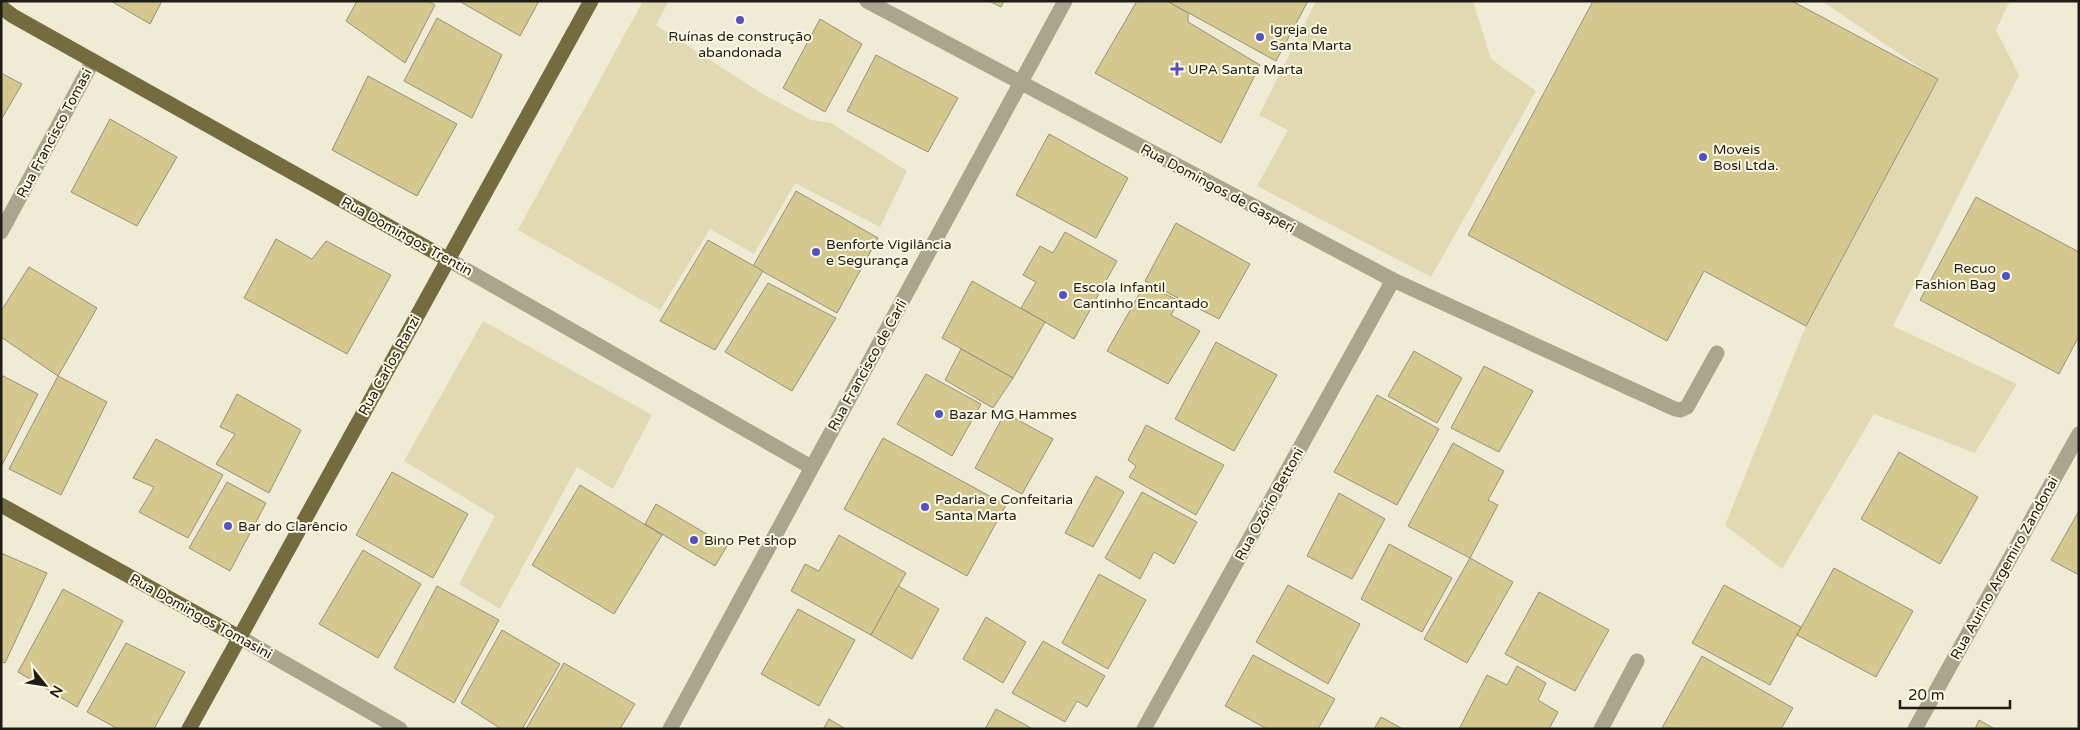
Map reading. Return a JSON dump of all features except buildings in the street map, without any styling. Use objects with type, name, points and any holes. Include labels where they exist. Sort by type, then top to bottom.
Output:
[{"type":"main road","name":"Rua Carlos Ranzi","points":[[189,729],[591,1]]},
{"type":"main road","name":"Rua Domingos Trentin","points":[[1,6],[12,16],[447,259]]},
{"type":"main road","name":"Rua Domingos Tomasini","points":[[1,505],[239,637]]},
{"type":"street","name":"Rua Domingos de Gasperi","points":[[866,1],[1393,280],[1575,365],[1680,410],[1686,407],[1717,353]]},
{"type":"street","name":"Rua Francisco de Carli","points":[[670,729],[1065,1]]},
{"type":"street","name":"Rua Francisco Tomasi","points":[[1,232],[93,61]]},
{"type":"street","name":"Rua Domingos Trentin","points":[[447,259],[812,467]]},
{"type":"street","name":"Rua Ozório Bettoni","points":[[1144,729],[1393,280]]},
{"type":"street","name":"Rua Aurino Argemiro Zandonai","points":[[1915,729],[2079,434]]},
{"type":"street","name":"Rua Domingos Tomasini","points":[[239,637],[400,729]]},
{"type":"street","points":[[1601,729],[1637,661]]},
{"type":"shaded area","points":[[643,1],[669,1],[656,25],[761,93],[811,120],[831,123],[907,171],[880,227],[795,183],[754,254],[710,229],[660,310],[518,230]]},
{"type":"shaded area","points":[[1316,1],[1473,1],[1491,59],[1536,91],[1431,277],[1257,186],[1288,130],[1259,115]]},
{"type":"shaded area","points":[[1822,1],[2010,1],[1996,30],[2019,75],[1893,326],[2017,384],[1975,453],[1874,414],[1782,569],[1725,525],[1806,326],[1938,80]]},
{"type":"shaded area","points":[[483,321],[652,415],[613,489],[577,467],[500,609],[459,584],[495,516],[404,461]]},
{"type":"place","name":"Ruínas de construção abandonada","points":[[740,20]]},
{"type":"place","name":"Igreja de Santa Marta","points":[[1260,37]]},
{"type":"place","name":"UPA Santa Marta","points":[[1177,69]]},
{"type":"place","name":"Moveis Bosi Ltda.","points":[[1703,157]]},
{"type":"place","name":"Benforte Vigilância e Segurança","points":[[816,252]]},
{"type":"place","name":"Recuo Fashion Bag","points":[[2006,276]]},
{"type":"place","name":"Escola Infantil Cantinho Encantado","points":[[1063,295]]},
{"type":"place","name":"Bazar MG Hammes","points":[[939,414]]},
{"type":"place","name":"Padaria e Confeitaria Santa Marta","points":[[925,507]]},
{"type":"place","name":"Bar do Clarêncio","points":[[228,526]]},
{"type":"place","name":"Bino Pet shop","points":[[694,540]]}]
